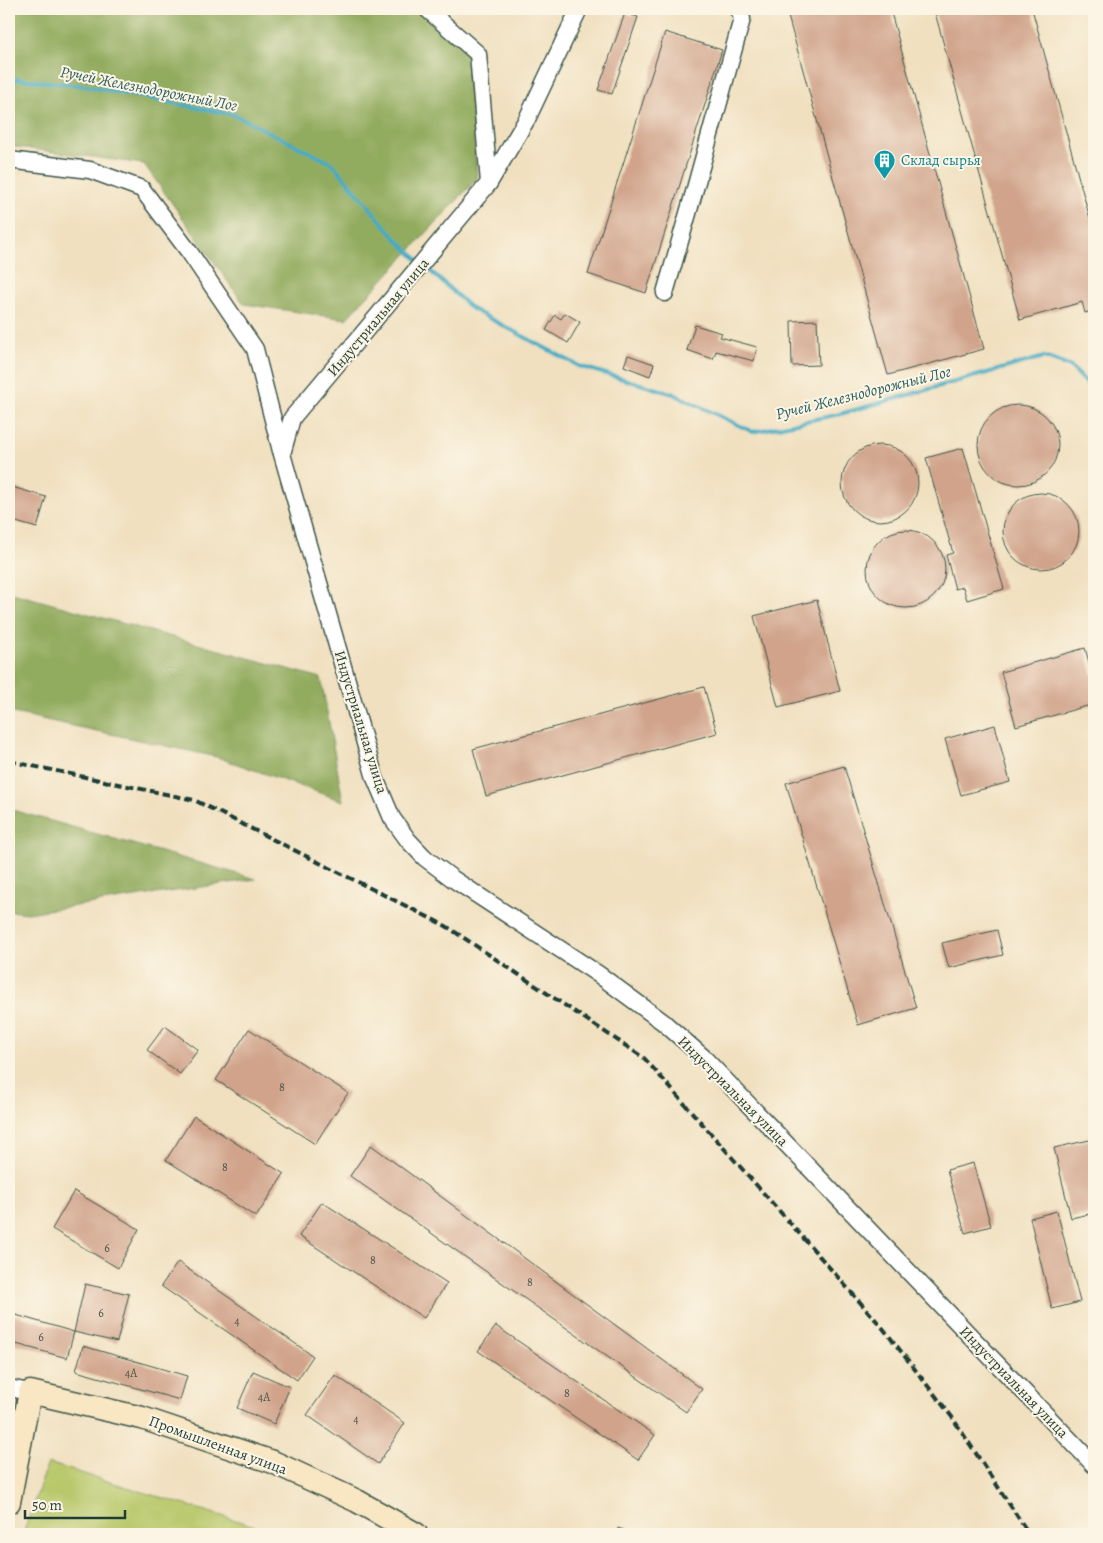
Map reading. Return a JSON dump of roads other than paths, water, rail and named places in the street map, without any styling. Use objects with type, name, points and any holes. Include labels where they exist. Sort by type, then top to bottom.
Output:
[{"type":"main road","points":[[9,1502],[19,1390]]},
{"type":"main road","name":"Промышленная улица","points":[[19,1390],[142,1418],[273,1462],[357,1501],[416,1534]]},
{"type":"street","points":[[427,9],[478,54],[489,183]]},
{"type":"street","name":"Индустриальная улица","points":[[579,9],[527,119],[489,183],[292,418],[282,454],[375,778],[392,818],[408,840],[425,858],[598,974],[663,1022],[703,1057],[1094,1465]]},
{"type":"street","points":[[665,293],[742,19],[739,9]]},
{"type":"street","points":[[9,160],[90,170],[142,189],[190,254],[255,349],[282,454]]},
{"type":"waterway","name":"Ручей Железнодорожный Лог","points":[[9,78],[85,86],[235,115],[333,164],[397,240],[418,260]]},
{"type":"waterway","name":"Ручей Железнодорожный Лог","points":[[425,266],[472,309],[579,366],[674,394],[753,432],[840,414],[1044,357],[1071,367],[1094,390]]},
{"type":"railway","points":[[9,761],[194,800],[446,926],[644,1058],[882,1327],[952,1417],[1029,1534]]},
{"type":"place","name":"Склад сырья","points":[[885,179]]}]
